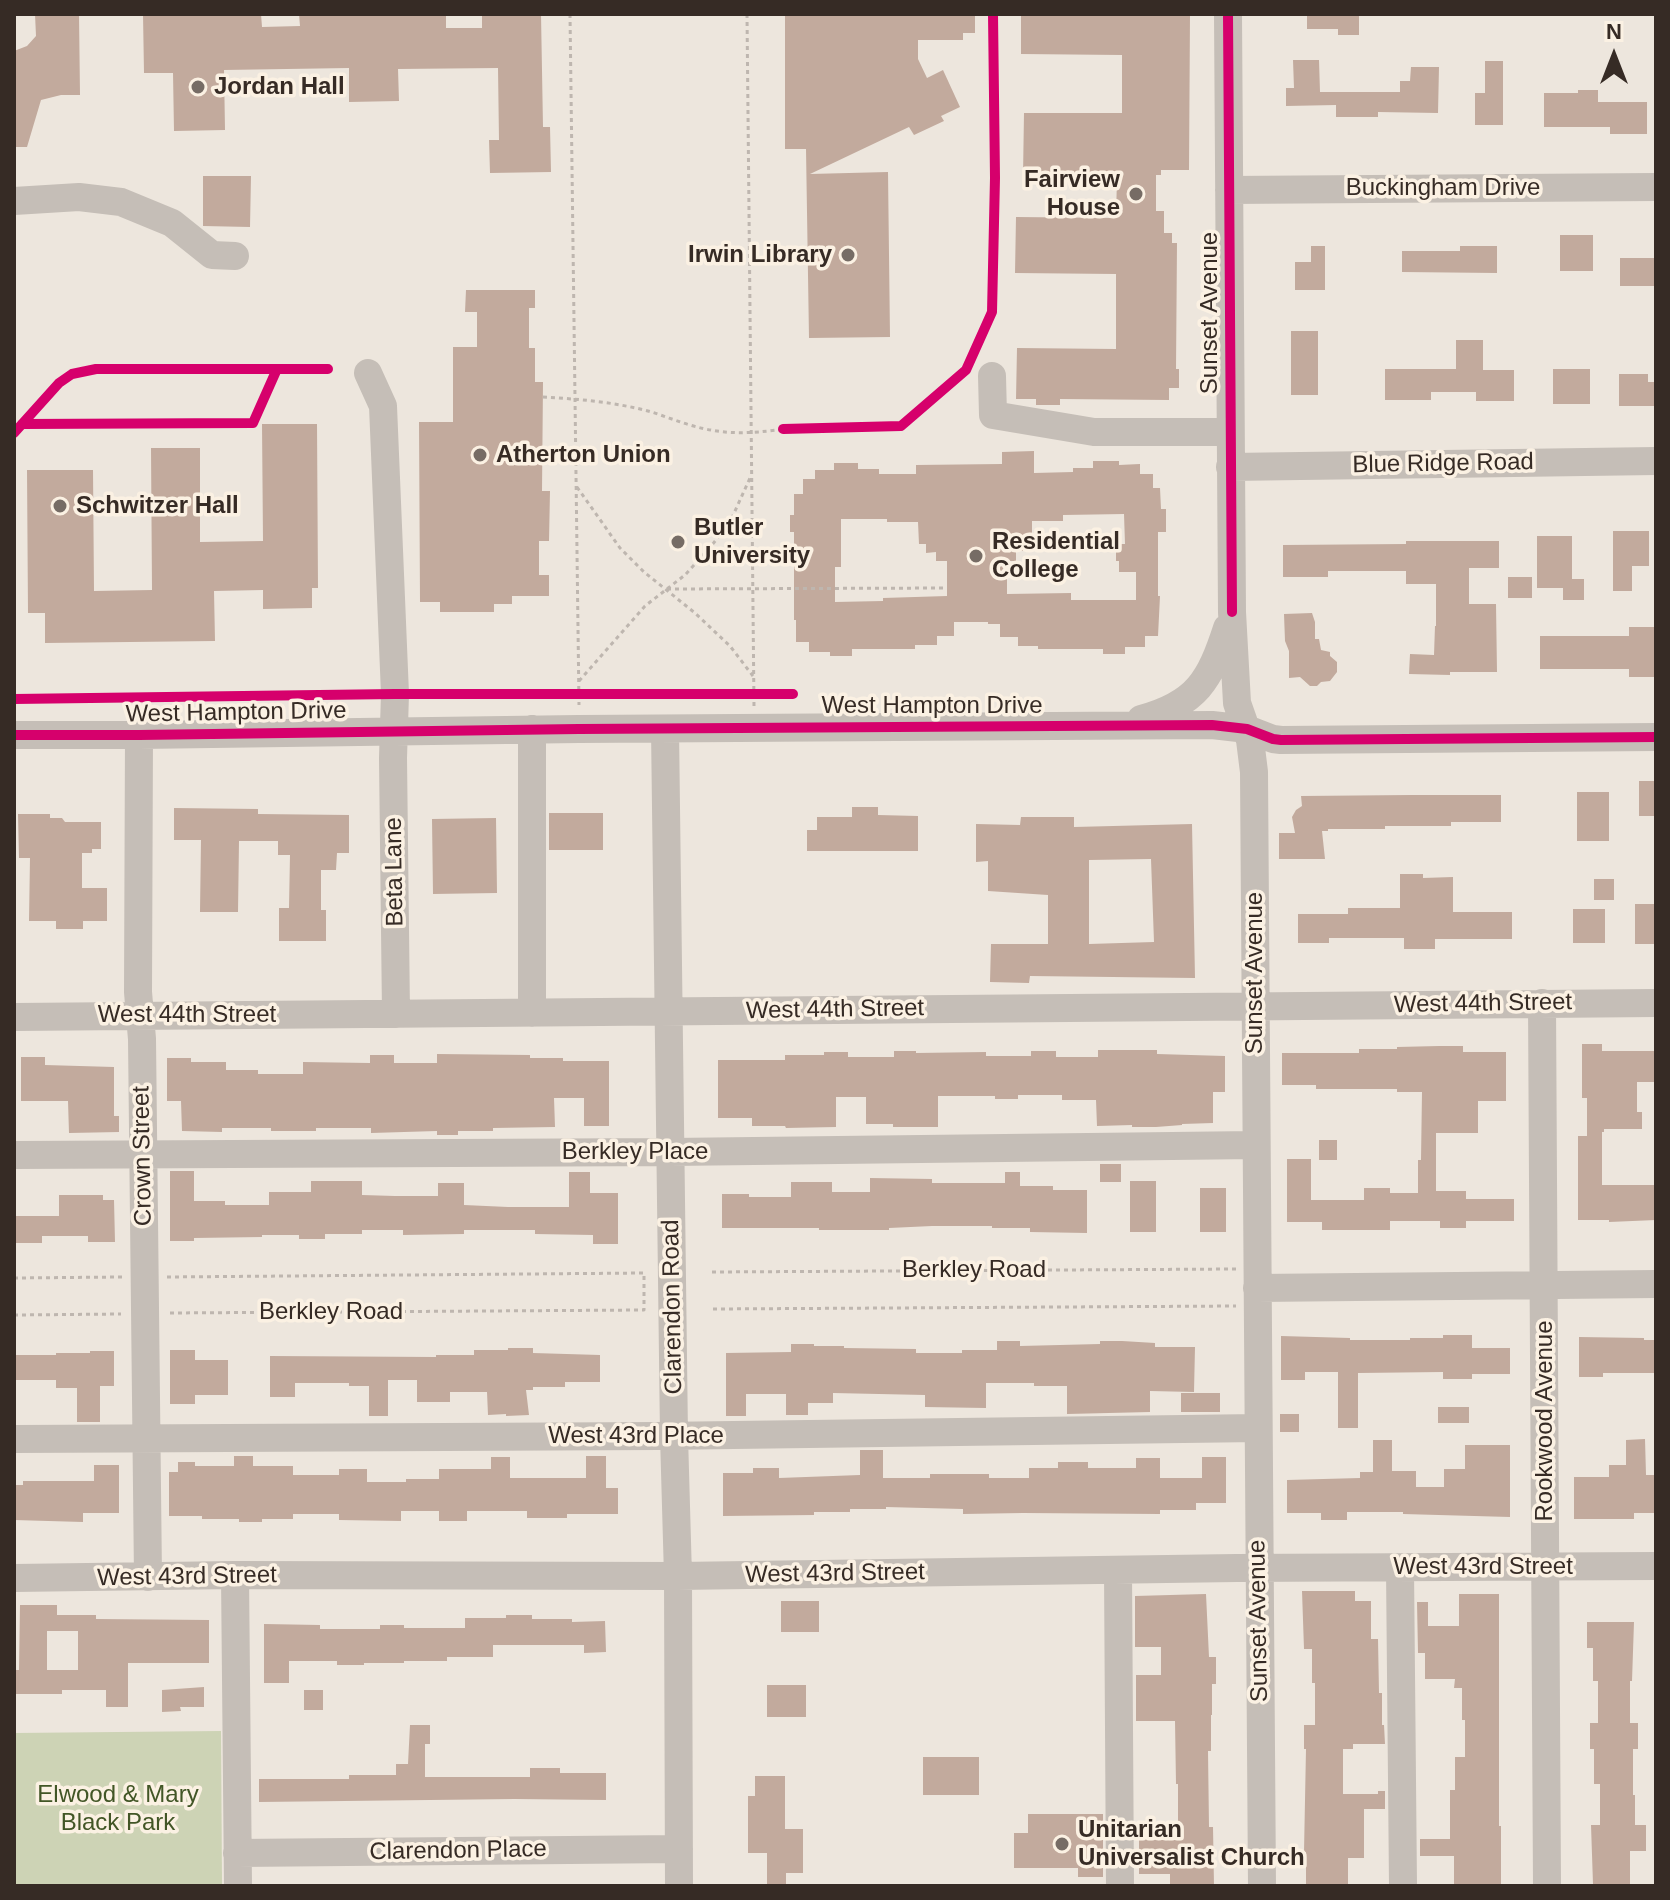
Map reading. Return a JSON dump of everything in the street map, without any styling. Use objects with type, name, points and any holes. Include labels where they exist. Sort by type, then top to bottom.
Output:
[{"type":"street","name":"Sunset Avenue","points":[[1228,14],[1232,612],[1237,703],[1252,745],[1254,772],[1255,1145],[1243,1288],[1258,1428],[1262,1886]]},
{"type":"street","name":"Buckingham Drive","points":[[1229,190],[1656,187]]},
{"type":"street","points":[[14,201],[79,197],[121,202],[172,223],[212,255],[235,256]]},
{"type":"street","name":"Beta Lane","points":[[368,373],[383,406],[395,694],[396,1014]]},
{"type":"street","points":[[992,376],[993,415],[1094,432],[1230,432]]},
{"type":"street","name":"Blue Ridge Road","points":[[1230,467],[1656,461]]},
{"type":"street","points":[[1121,725],[1162,713],[1196,691],[1216,661],[1232,612]]},
{"type":"street","name":"West Hampton Drive","points":[[14,735],[1212,725],[1247,729],[1281,740],[1656,737]]},
{"type":"street","points":[[532,729],[532,1013]]},
{"type":"street","name":"Clarendon Road","points":[[665,729],[678,1576],[679,1886]]},
{"type":"street","name":"Crown Street","points":[[139,735],[138,992],[142,1039],[148,1577]]},
{"type":"street","name":"Rookwood Avenue","points":[[1542,1003],[1547,1886]]},
{"type":"street","name":"West 44th Street","points":[[14,1017],[1656,1003]]},
{"type":"street","name":"Berkley Place","points":[[14,1155],[1255,1145]]},
{"type":"street","points":[[1243,1288],[1656,1284]]},
{"type":"street","name":"West 43rd Place","points":[[14,1439],[674,1436],[1258,1428]]},
{"type":"street","name":"West 43rd Street","points":[[14,1578],[678,1576],[1656,1566]]},
{"type":"street","points":[[1400,1568],[1403,1886]]},
{"type":"street","points":[[1118,1570],[1120,1886]]},
{"type":"street","points":[[235,1575],[238,1886]]},
{"type":"street","name":"Clarendon Place","points":[[237,1853],[679,1849]]},
{"type":"path","points":[[570,14],[579,709]]},
{"type":"path","points":[[747,14],[754,727]]},
{"type":"path","points":[[543,397],[648,411],[723,433],[751,434],[798,428]]},
{"type":"path","points":[[579,681],[645,606],[685,575],[730,522],[752,474]]},
{"type":"path","points":[[576,486],[620,548],[730,646],[753,676]]},
{"type":"path","points":[[667,589],[947,588]]},
{"type":"path","points":[[738,694],[767,694]]},
{"type":"path","points":[[564,695],[592,695]]},
{"type":"path","points":[[14,1278],[125,1277]]},
{"type":"path","points":[[14,1315],[125,1314]]},
{"type":"green space","name":"Elwood & Mary Black Park","points":[[221,1731],[222,1886],[14,1886],[14,1733]]},
{"type":"building","points":[[35,14],[79,14],[80,95],[61,95],[41,100],[27,147],[14,147],[14,51],[27,46],[36,36]]},
{"type":"building","name":"Jordan Hall","points":[[143,14],[261,14],[262,27],[300,26],[299,14],[446,14],[446,28],[482,28],[482,14],[541,14],[543,127],[550,127],[551,172],[490,173],[489,140],[499,140],[498,68],[398,69],[399,101],[349,102],[349,68],[224,70],[225,130],[174,131],[173,73],[144,73]]},
{"type":"building","points":[[785,14],[975,14],[975,33],[963,33],[963,40],[918,40],[918,59],[927,78],[943,70],[960,107],[941,116],[944,121],[914,135],[909,127],[810,174],[888,172],[890,337],[809,338],[806,149],[785,149]]},
{"type":"building","name":"Fairview House","points":[[1021,14],[1190,14],[1189,170],[1161,170],[1161,175],[1156,175],[1156,211],[1164,211],[1164,233],[1172,233],[1172,243],[1177,243],[1176,369],[1179,369],[1179,388],[1169,388],[1169,400],[1060,399],[1060,405],[1036,405],[1036,399],[1016,399],[1017,348],[1116,349],[1116,274],[1015,273],[1016,217],[1116,218],[1117,177],[1023,176],[1024,113],[1122,113],[1122,55],[1021,54]]},
{"type":"building","points":[[1307,14],[1359,14],[1359,35],[1338,35],[1338,29],[1307,29]]},
{"type":"building","points":[[1293,60],[1319,60],[1320,92],[1400,92],[1400,81],[1410,81],[1411,67],[1439,67],[1438,113],[1378,112],[1378,117],[1336,117],[1336,105],[1286,106],[1286,88],[1294,88]]},
{"type":"building","points":[[1485,61],[1503,61],[1503,125],[1475,125],[1475,93],[1485,93]]},
{"type":"building","points":[[1578,90],[1598,90],[1598,102],[1647,102],[1647,134],[1610,134],[1610,127],[1544,127],[1544,93],[1578,93]]},
{"type":"building","points":[[203,176],[251,176],[250,227],[203,226]]},
{"type":"building","points":[[1560,235],[1593,235],[1593,271],[1560,271]]},
{"type":"building","points":[[1311,246],[1325,246],[1325,290],[1295,290],[1295,262],[1311,262]]},
{"type":"building","points":[[1460,246],[1497,246],[1497,273],[1402,272],[1402,251],[1460,251]]},
{"type":"building","points":[[1620,258],[1656,258],[1656,286],[1620,286]]},
{"type":"building","name":"Atherton Union","points":[[466,290],[535,290],[535,308],[529,308],[529,348],[535,348],[535,382],[543,382],[542,491],[550,491],[549,541],[539,541],[539,575],[549,575],[549,596],[512,596],[512,604],[494,604],[494,612],[440,612],[440,602],[420,602],[419,422],[453,422],[453,347],[477,347],[477,312],[465,312]]},
{"type":"building","points":[[1291,331],[1318,331],[1318,395],[1291,395]]},
{"type":"building","points":[[1456,340],[1483,340],[1483,370],[1514,370],[1514,401],[1476,401],[1476,392],[1431,392],[1431,400],[1385,400],[1385,369],[1456,369]]},
{"type":"building","points":[[1553,369],[1590,369],[1590,404],[1553,404]]},
{"type":"building","points":[[1619,374],[1648,374],[1648,382],[1656,382],[1656,406],[1619,406]]},
{"type":"building","name":"Schwitzer Hall","points":[[262,424],[317,424],[318,588],[312,588],[312,608],[263,609],[263,590],[214,591],[215,641],[45,643],[45,613],[28,613],[27,470],[93,470],[94,591],[152,590],[151,448],[200,448],[200,542],[263,541]]},
{"type":"building","name":"Residential College","points":[[1034,451],[1034,473],[1073,472],[1073,468],[1093,468],[1093,461],[1119,461],[1119,465],[1140,464],[1140,474],[1153,474],[1153,488],[1160,488],[1161,509],[1166,509],[1166,532],[1158,532],[1158,636],[1145,636],[1145,647],[1125,647],[1125,654],[1103,654],[1103,649],[1018,646],[1018,637],[1000,637],[1000,624],[988,622],[954,622],[954,636],[937,636],[937,645],[915,645],[915,649],[852,649],[852,656],[809,652],[809,642],[796,642],[794,532],[790,532],[790,515],[794,515],[794,494],[803,494],[803,479],[815,479],[815,470],[834,470],[834,463],[858,463],[858,469],[879,469],[879,474],[916,474],[916,465],[1002,464],[1002,452]],"holes":[[[1124,514],[1125,544],[1116,544],[1116,561],[1119,561],[1119,572],[1136,572],[1136,600],[1071,600],[1071,593],[1007,594],[1007,561],[1016,561],[1016,551],[1023,551],[1023,542],[1032,542],[1032,521],[1063,521],[1063,515]],[[841,519],[918,522],[919,544],[926,544],[926,553],[936,552],[936,561],[947,561],[947,596],[835,602],[835,567],[841,567]]]},
{"type":"building","points":[[1613,531],[1649,531],[1649,566],[1632,566],[1632,591],[1613,591]]},
{"type":"building","points":[[1537,536],[1572,536],[1572,579],[1584,579],[1584,600],[1563,600],[1563,588],[1537,588]]},
{"type":"building","points":[[1406,541],[1499,541],[1499,568],[1469,568],[1469,604],[1496,604],[1497,672],[1409,674],[1410,654],[1434,655],[1436,584],[1406,584],[1406,571],[1328,571],[1328,577],[1283,577],[1283,545],[1406,544]]},
{"type":"building","points":[[1508,577],[1532,577],[1532,598],[1508,598]]},
{"type":"building","points":[[1312,613],[1315,639],[1319,639],[1321,650],[1330,652],[1337,662],[1337,672],[1330,681],[1317,686],[1310,686],[1300,677],[1289,678],[1289,651],[1285,641],[1284,614]]},
{"type":"building","points":[[1629,627],[1656,627],[1656,677],[1629,677],[1629,669],[1540,669],[1540,636],[1629,636]]},
{"type":"building","points":[[1639,781],[1656,781],[1656,816],[1639,816]]},
{"type":"building","points":[[1577,792],[1609,792],[1609,841],[1577,841]]},
{"type":"building","points":[[1501,795],[1501,822],[1328,829],[1322,831],[1325,859],[1279,859],[1279,833],[1295,833],[1292,817],[1302,806],[1301,796]]},
{"type":"building","points":[[852,807],[878,807],[878,815],[918,816],[918,851],[807,851],[807,830],[817,830],[817,817],[852,817]]},
{"type":"building","points":[[174,808],[258,809],[258,814],[349,815],[349,853],[337,853],[336,870],[321,870],[321,910],[326,910],[326,941],[279,941],[279,908],[289,908],[290,855],[278,855],[278,841],[239,841],[238,912],[200,912],[201,840],[174,840]]},
{"type":"building","points":[[549,813],[603,813],[603,850],[549,850]]},
{"type":"building","points":[[18,814],[50,814],[50,818],[62,818],[65,822],[101,822],[101,849],[82,853],[82,888],[107,888],[107,921],[83,921],[83,929],[56,929],[56,921],[29,921],[30,858],[19,858]]},
{"type":"building","points":[[1021,817],[1074,817],[1074,827],[1192,824],[1195,978],[1030,976],[1029,983],[990,982],[991,944],[1048,944],[1048,895],[988,891],[988,861],[976,862],[976,824],[1020,825]],"holes":[[[1151,859],[1154,942],[1089,944],[1089,860]]]},
{"type":"building","points":[[496,818],[497,893],[433,894],[432,819]]},
{"type":"building","points":[[1400,874],[1423,874],[1423,878],[1453,877],[1453,912],[1512,912],[1512,939],[1435,939],[1435,949],[1404,949],[1404,938],[1329,938],[1329,943],[1298,943],[1298,914],[1348,914],[1348,908],[1400,908]]},
{"type":"building","points":[[1594,879],[1614,879],[1614,900],[1594,900]]},
{"type":"building","points":[[1635,904],[1656,904],[1656,944],[1635,944]]},
{"type":"building","points":[[1573,909],[1605,909],[1605,943],[1573,943]]},
{"type":"building","points":[[1582,1044],[1602,1044],[1602,1051],[1656,1051],[1656,1082],[1637,1082],[1637,1112],[1642,1112],[1642,1129],[1604,1129],[1602,1132],[1602,1185],[1656,1185],[1656,1220],[1578,1220],[1578,1136],[1587,1136],[1587,1098],[1582,1098]]},
{"type":"building","points":[[1463,1046],[1463,1052],[1506,1052],[1506,1101],[1478,1101],[1478,1133],[1436,1133],[1436,1191],[1466,1191],[1466,1199],[1514,1199],[1514,1221],[1466,1221],[1466,1228],[1440,1228],[1440,1221],[1390,1221],[1390,1230],[1322,1230],[1322,1222],[1287,1222],[1287,1159],[1311,1159],[1311,1200],[1364,1200],[1364,1188],[1390,1188],[1390,1193],[1418,1193],[1422,1092],[1282,1085],[1282,1053],[1359,1053],[1359,1049]]},
{"type":"building","points":[[1098,1050],[1157,1050],[1157,1054],[1225,1056],[1225,1092],[1213,1092],[1213,1123],[1156,1127],[1097,1126],[1096,1100],[1062,1100],[1062,1095],[1018,1095],[1018,1099],[938,1096],[938,1127],[866,1124],[866,1097],[836,1097],[836,1127],[752,1126],[752,1118],[718,1118],[718,1060],[785,1060],[785,1055],[824,1055],[824,1052],[848,1052],[848,1057],[894,1057],[894,1051],[1031,1056],[1031,1051],[1056,1051],[1056,1057],[1098,1057]]},
{"type":"building","points":[[437,1054],[530,1055],[530,1058],[563,1058],[563,1061],[609,1061],[609,1126],[584,1126],[584,1098],[554,1098],[555,1127],[493,1128],[493,1131],[458,1131],[458,1135],[437,1135],[437,1131],[371,1133],[371,1128],[182,1131],[181,1101],[167,1101],[167,1058],[226,1062],[226,1070],[258,1070],[258,1074],[303,1074],[303,1062],[370,1063],[370,1055],[394,1055],[394,1063],[437,1063]]},
{"type":"building","points":[[21,1057],[45,1057],[45,1065],[114,1067],[114,1116],[119,1116],[119,1132],[69,1133],[68,1101],[21,1101]]},
{"type":"building","points":[[1319,1140],[1337,1140],[1337,1160],[1319,1160]]},
{"type":"building","points":[[1100,1164],[1121,1164],[1121,1182],[1100,1182]]},
{"type":"building","points":[[170,1171],[194,1171],[194,1201],[225,1201],[225,1205],[269,1205],[269,1192],[311,1192],[311,1181],[362,1181],[362,1195],[395,1196],[438,1196],[438,1183],[464,1183],[464,1205],[508,1207],[569,1207],[569,1172],[590,1172],[590,1193],[618,1193],[618,1244],[593,1244],[593,1235],[535,1234],[535,1230],[464,1230],[464,1234],[403,1235],[403,1230],[362,1230],[362,1234],[325,1234],[325,1239],[262,1235],[170,1241]]},
{"type":"building","points":[[1005,1172],[1020,1172],[1020,1186],[1087,1190],[1087,1233],[1030,1232],[1030,1228],[992,1226],[889,1230],[722,1228],[722,1194],[791,1197],[791,1182],[832,1182],[832,1192],[870,1192],[870,1178],[932,1179],[932,1183],[1005,1183]]},
{"type":"building","points":[[1130,1181],[1156,1181],[1156,1232],[1130,1232]]},
{"type":"building","points":[[1200,1188],[1226,1188],[1226,1232],[1200,1232]]},
{"type":"building","points":[[59,1195],[103,1195],[103,1200],[114,1200],[115,1242],[88,1242],[88,1236],[42,1236],[42,1243],[14,1243],[14,1216],[59,1216]]},
{"type":"building","points":[[1443,1335],[1472,1335],[1472,1348],[1510,1348],[1510,1374],[1472,1374],[1472,1379],[1443,1379],[1443,1372],[1358,1373],[1358,1428],[1338,1428],[1338,1372],[1305,1372],[1305,1380],[1281,1380],[1281,1336],[1410,1340],[1443,1338]]},
{"type":"building","points":[[1579,1337],[1656,1340],[1656,1373],[1603,1373],[1603,1377],[1579,1377]]},
{"type":"building","points":[[997,1341],[1020,1341],[1020,1346],[1122,1341],[1155,1343],[1155,1347],[1195,1347],[1194,1392],[1150,1391],[1150,1412],[1067,1414],[1067,1386],[1034,1386],[1034,1383],[986,1383],[986,1408],[925,1407],[925,1395],[833,1393],[833,1403],[808,1403],[808,1415],[786,1415],[786,1394],[746,1394],[746,1416],[726,1416],[726,1353],[791,1352],[791,1344],[814,1344],[844,1348],[916,1349],[916,1353],[962,1353],[962,1350],[997,1350]]},
{"type":"building","points":[[533,1348],[533,1353],[600,1355],[600,1382],[565,1382],[565,1387],[533,1387],[533,1390],[526,1390],[529,1415],[488,1415],[487,1392],[450,1392],[450,1402],[417,1402],[417,1380],[388,1380],[388,1416],[369,1416],[369,1386],[295,1383],[295,1397],[270,1397],[270,1356],[436,1357],[474,1355],[474,1350]]},
{"type":"building","points":[[170,1350],[195,1350],[195,1360],[228,1360],[228,1395],[195,1395],[195,1404],[170,1404]]},
{"type":"building","points":[[114,1351],[114,1386],[100,1386],[100,1422],[77,1422],[77,1388],[56,1388],[56,1380],[14,1380],[14,1355]]},
{"type":"building","points":[[1181,1393],[1220,1393],[1220,1412],[1181,1412]]},
{"type":"building","points":[[1438,1407],[1469,1407],[1469,1423],[1438,1423]]},
{"type":"building","points":[[1280,1414],[1299,1414],[1299,1432],[1280,1432]]},
{"type":"building","points":[[1645,1439],[1646,1475],[1656,1475],[1656,1513],[1634,1513],[1634,1519],[1574,1519],[1574,1477],[1609,1477],[1609,1465],[1626,1465],[1626,1440]]},
{"type":"building","points":[[1373,1440],[1392,1440],[1392,1471],[1416,1471],[1416,1487],[1444,1487],[1444,1469],[1465,1469],[1465,1445],[1510,1445],[1510,1517],[1347,1512],[1347,1520],[1321,1520],[1321,1513],[1287,1513],[1287,1480],[1360,1478],[1360,1472],[1373,1472]]},
{"type":"building","points":[[860,1450],[883,1450],[883,1478],[989,1474],[989,1478],[1029,1478],[1029,1468],[1058,1468],[1058,1462],[1088,1462],[1088,1468],[1136,1468],[1136,1458],[1160,1458],[1160,1478],[1202,1478],[1202,1457],[1226,1457],[1226,1503],[1196,1503],[1196,1510],[1160,1510],[1160,1514],[963,1514],[963,1509],[886,1507],[850,1509],[850,1512],[814,1512],[814,1515],[723,1516],[723,1473],[753,1473],[753,1468],[779,1468],[779,1478],[860,1475]]},
{"type":"building","points":[[234,1456],[253,1456],[253,1466],[293,1466],[293,1475],[339,1475],[339,1469],[367,1469],[367,1482],[406,1482],[406,1479],[439,1479],[439,1469],[491,1469],[491,1457],[510,1457],[510,1478],[586,1478],[586,1456],[606,1456],[606,1488],[618,1488],[618,1514],[527,1518],[527,1511],[467,1511],[467,1521],[439,1521],[439,1511],[401,1511],[401,1521],[339,1520],[339,1514],[293,1514],[293,1519],[262,1519],[262,1522],[169,1516],[169,1472],[178,1472],[178,1462],[195,1462],[195,1466],[234,1466]]},
{"type":"building","points":[[94,1465],[119,1465],[119,1513],[83,1513],[83,1522],[14,1520],[14,1485],[23,1485],[23,1481],[94,1481]]},
{"type":"building","points":[[1302,1591],[1355,1591],[1355,1601],[1371,1601],[1371,1639],[1378,1639],[1379,1693],[1382,1693],[1385,1744],[1353,1744],[1353,1749],[1343,1749],[1343,1794],[1378,1794],[1378,1791],[1385,1791],[1385,1809],[1364,1809],[1364,1858],[1348,1858],[1348,1886],[1306,1886],[1304,1725],[1315,1725],[1315,1683],[1312,1683],[1312,1649],[1304,1649]]},
{"type":"building","points":[[1206,1594],[1209,1657],[1216,1657],[1216,1684],[1212,1684],[1211,1751],[1208,1751],[1214,1886],[1170,1886],[1170,1874],[1139,1874],[1139,1836],[1178,1835],[1178,1784],[1175,1721],[1136,1721],[1136,1675],[1161,1675],[1161,1647],[1135,1647],[1135,1596]]},
{"type":"building","points":[[1459,1594],[1499,1594],[1501,1886],[1454,1886],[1454,1856],[1420,1856],[1420,1839],[1450,1839],[1450,1790],[1455,1790],[1455,1757],[1465,1757],[1465,1720],[1462,1720],[1462,1688],[1454,1688],[1455,1679],[1425,1679],[1425,1653],[1418,1653],[1417,1602],[1428,1602],[1428,1626],[1459,1626]]},
{"type":"building","points":[[781,1601],[819,1601],[819,1632],[781,1632]]},
{"type":"building","points":[[20,1605],[57,1605],[57,1615],[96,1615],[96,1619],[209,1620],[209,1663],[128,1663],[128,1707],[106,1707],[106,1690],[14,1694],[14,1670],[19,1670]],"holes":[[[47,1631],[78,1631],[78,1670],[47,1670]]]},
{"type":"building","points":[[506,1615],[532,1615],[532,1619],[572,1619],[572,1622],[605,1621],[606,1652],[584,1653],[584,1645],[493,1645],[493,1657],[447,1657],[447,1661],[337,1665],[337,1661],[289,1661],[289,1683],[264,1683],[264,1624],[320,1625],[320,1629],[380,1629],[380,1625],[465,1628],[465,1618],[506,1618]]},
{"type":"building","points":[[1587,1622],[1634,1622],[1630,1723],[1638,1723],[1638,1749],[1633,1749],[1633,1795],[1635,1825],[1646,1825],[1646,1851],[1630,1851],[1630,1884],[1593,1884],[1591,1825],[1600,1825],[1600,1784],[1594,1784],[1590,1723],[1598,1723],[1598,1681],[1593,1681],[1593,1648],[1587,1648]]},
{"type":"building","points":[[767,1685],[806,1685],[806,1717],[767,1717]]},
{"type":"building","points":[[204,1687],[204,1707],[180,1707],[181,1711],[162,1712],[162,1690]]},
{"type":"building","points":[[304,1690],[323,1690],[323,1710],[304,1710]]},
{"type":"building","points":[[410,1725],[430,1725],[430,1744],[425,1744],[425,1777],[530,1777],[530,1768],[560,1768],[560,1773],[606,1773],[606,1800],[259,1802],[259,1779],[349,1779],[349,1775],[396,1775],[396,1764],[408,1764]]},
{"type":"building","points":[[923,1757],[979,1757],[979,1795],[923,1795]]},
{"type":"building","points":[[755,1776],[785,1776],[785,1829],[803,1829],[803,1873],[786,1873],[786,1886],[767,1886],[767,1853],[748,1853],[748,1796],[755,1796]]},
{"type":"building","name":"Unitarian Universalist Church","points":[[1028,1814],[1103,1814],[1103,1877],[1078,1877],[1078,1868],[1014,1868],[1014,1833],[1028,1833]]},
{"type":"cycle path","points":[[783,429],[901,426],[966,370],[992,312],[995,178],[993,14]]},
{"type":"cycle path","points":[[1228,14],[1232,612]]},
{"type":"cycle path","points":[[14,433],[59,383],[72,374],[96,369],[328,369]]},
{"type":"cycle path","points":[[22,424],[253,423],[277,369]]},
{"type":"cycle path","points":[[14,699],[395,694],[793,694]]},
{"type":"cycle path","points":[[14,735],[1212,725],[1247,729],[1281,740],[1656,737]]},
{"type":"place","name":"Jordan Hall","points":[[198,87]]},
{"type":"place","name":"Fairview House","points":[[1136,194]]},
{"type":"place","name":"Irwin Library","points":[[848,255]]},
{"type":"place","name":"Atherton Union","points":[[480,455]]},
{"type":"place","name":"Schwitzer Hall","points":[[60,506]]},
{"type":"place","name":"Butler University","points":[[678,542]]},
{"type":"place","name":"Residential College","points":[[976,556]]},
{"type":"place","name":"Unitarian Universalist Church","points":[[1062,1844]]}]
